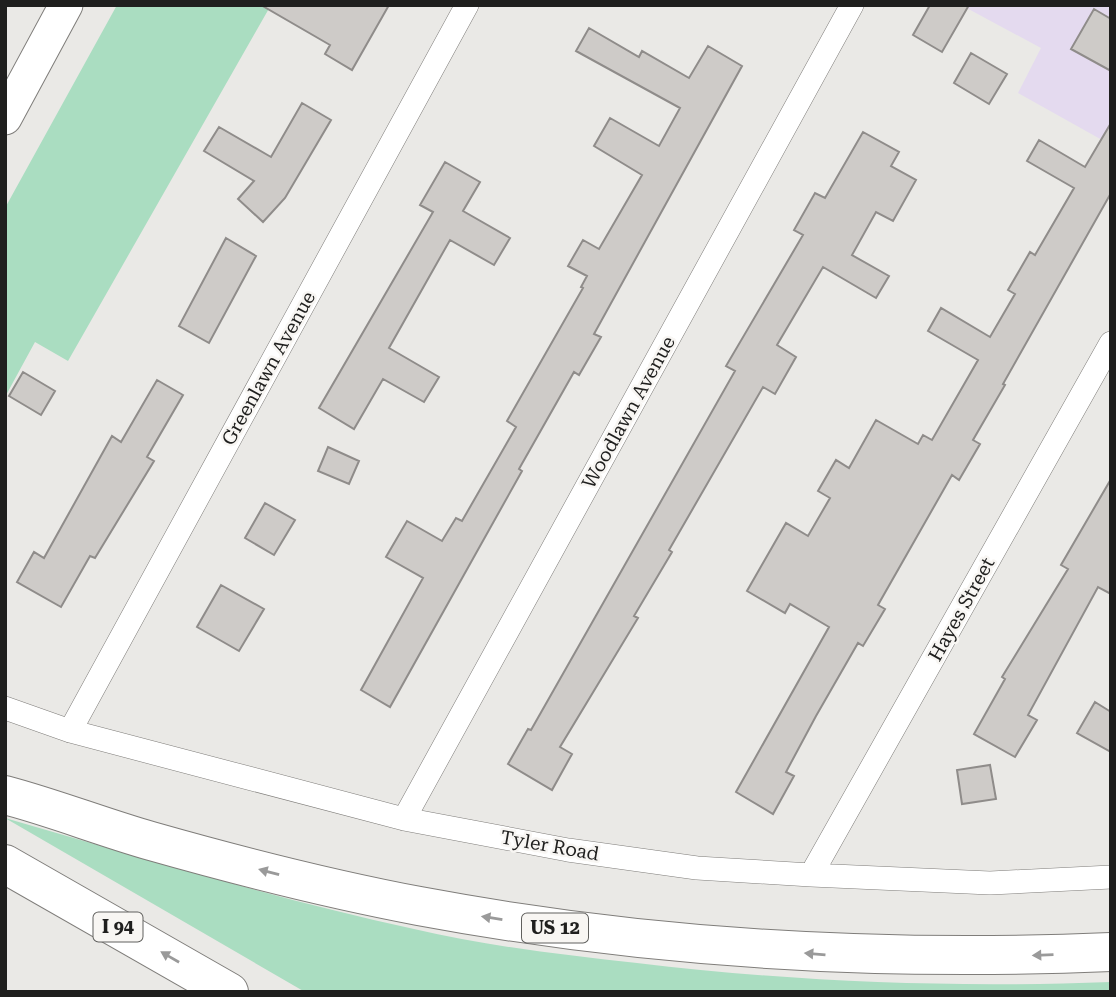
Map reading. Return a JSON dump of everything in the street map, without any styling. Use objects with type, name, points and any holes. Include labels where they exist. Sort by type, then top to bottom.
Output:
[{"type":"highway","name":"US 12","points":[[5,795],[148,840],[298,879],[418,906],[606,937],[827,955],[1002,957],[1111,952]]},
{"type":"highway","name":"I 94","points":[[5,864],[229,992]]},
{"type":"main road","points":[[5,118],[66,5]]},
{"type":"street","name":"Greenlawn Avenue","points":[[70,732],[467,5]]},
{"type":"street","name":"Woodlawn Avenue","points":[[404,818],[852,5]]},
{"type":"street","name":"Hayes Street","points":[[811,875],[1111,343]]},
{"type":"street","name":"Tyler Road","points":[[5,708],[70,732],[404,818],[568,850],[697,868],[811,875],[990,883],[1111,877]]},
{"type":"shaded area","points":[[961,5],[1111,5],[1111,145],[1018,93],[1041,48]]},
{"type":"green space","points":[[117,5],[271,5],[68,361],[35,342],[5,397],[5,208]]},
{"type":"green space","points":[[5,818],[311,904],[497,945],[581,957],[756,975],[933,984],[1111,982],[1111,992],[305,992]]},
{"type":"building","points":[[261,5],[389,5],[352,70],[325,54],[330,45]]},
{"type":"building","points":[[930,5],[969,5],[942,52],[913,35]]},
{"type":"building","points":[[1094,9],[1111,19],[1111,71],[1071,49]]},
{"type":"building","points":[[589,28],[639,57],[642,51],[689,78],[708,46],[742,66],[594,334],[601,337],[579,375],[574,372],[390,707],[361,690],[423,578],[386,557],[407,521],[442,541],[456,518],[462,521],[516,427],[507,421],[583,288],[581,287],[587,276],[568,266],[583,240],[599,249],[642,175],[594,146],[610,118],[659,146],[680,108],[576,51]]},
{"type":"building","points":[[971,53],[1007,74],[989,104],[954,83]]},
{"type":"building","points":[[302,103],[331,120],[285,198],[263,222],[238,199],[254,181],[204,151],[219,127],[271,157]]},
{"type":"building","points":[[1111,123],[1111,193],[973,440],[980,444],[959,480],[952,475],[878,605],[885,609],[863,646],[858,643],[816,716],[786,772],[794,776],[773,814],[736,792],[829,627],[790,604],[785,613],[747,591],[786,523],[808,536],[830,498],[818,491],[836,460],[849,468],[876,420],[918,444],[923,435],[932,440],[978,360],[928,331],[941,308],[990,337],[1015,294],[1008,290],[1030,252],[1035,255],[1074,188],[1027,161],[1039,140],[1085,167]]},
{"type":"building","points":[[863,132],[899,152],[891,166],[916,180],[893,221],[876,212],[852,255],[889,276],[876,298],[823,267],[777,345],[796,357],[775,394],[763,387],[669,550],[672,552],[634,616],[638,618],[560,747],[572,754],[552,790],[508,764],[528,729],[531,730],[735,371],[726,366],[803,235],[794,230],[815,193],[825,198]]},
{"type":"building","points":[[445,162],[480,182],[463,211],[510,238],[494,265],[450,240],[389,348],[439,377],[424,402],[383,379],[354,429],[319,408],[433,212],[420,205]]},
{"type":"building","points":[[226,238],[256,256],[209,343],[179,326]]},
{"type":"building","points":[[23,372],[55,391],[41,415],[9,396]]},
{"type":"building","points":[[157,380],[183,395],[147,457],[154,461],[95,558],[90,556],[61,607],[17,582],[34,552],[44,558],[112,436],[121,442]]},
{"type":"building","points":[[328,447],[359,461],[349,484],[318,471]]},
{"type":"building","points":[[1111,479],[1111,594],[1098,587],[1028,715],[1037,720],[1015,757],[974,734],[1005,679],[1002,677],[1068,569],[1061,565]]},
{"type":"building","points":[[265,503],[295,520],[274,555],[245,538]]},
{"type":"building","points":[[221,585],[264,609],[239,651],[197,627]]},
{"type":"building","points":[[1095,702],[1111,712],[1111,752],[1077,733]]},
{"type":"building","points":[[990,765],[996,799],[962,804],[957,770]]}]
